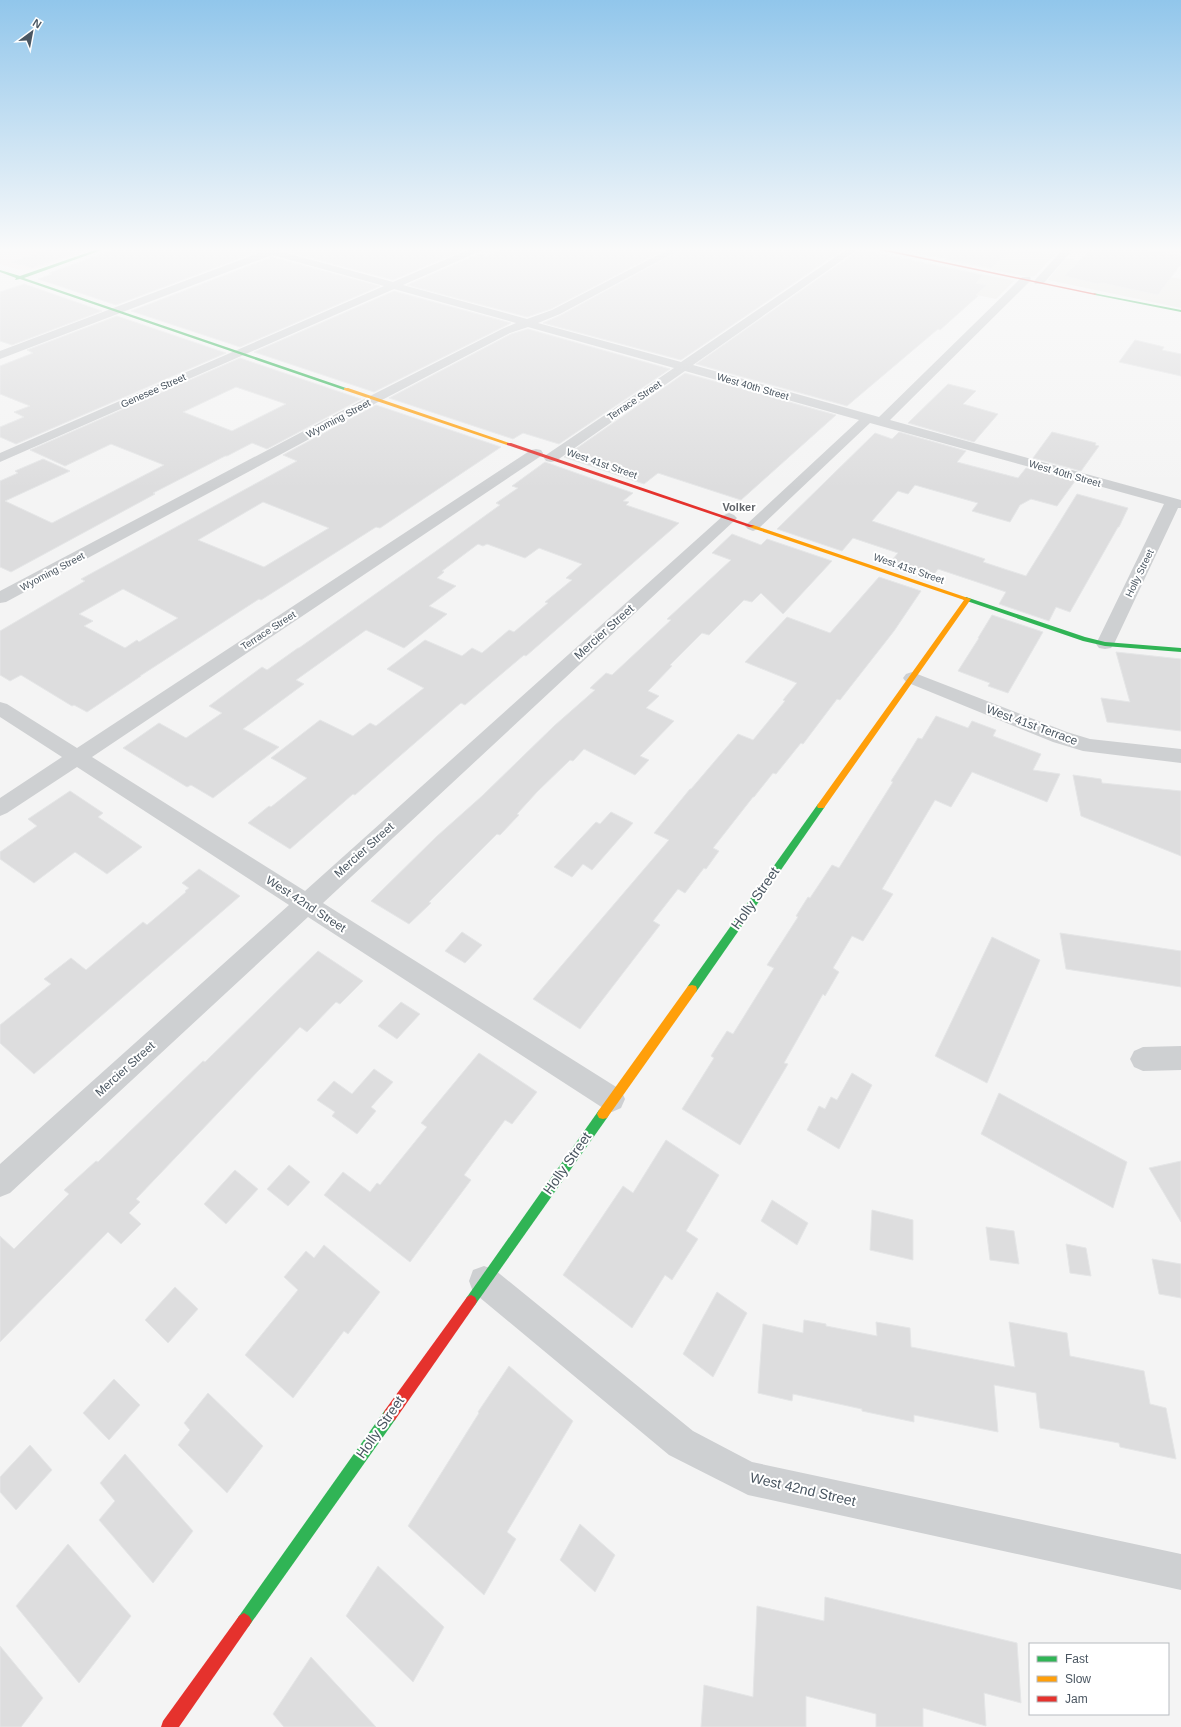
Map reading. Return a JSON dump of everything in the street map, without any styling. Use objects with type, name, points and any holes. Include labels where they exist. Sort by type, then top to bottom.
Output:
[{"type":"street","points":[[0,355],[71,328]]},
{"type":"street","name":"West 41st Street","points":[[168,328],[1083,639],[1105,644],[1181,650]]},
{"type":"street","name":"Genesee Street","points":[[0,458],[296,328]]},
{"type":"street","name":"Wyoming Street","points":[[0,598],[376,398],[515,328]]},
{"type":"street","name":"West 40th Street","points":[[544,328],[1177,503]]},
{"type":"street","name":"Terrace Street","points":[[0,808],[76,756],[683,366],[739,328]]},
{"type":"street","points":[[753,526],[978,328]]},
{"type":"street","name":"Holly Street","points":[[1105,644],[1177,503]]},
{"type":"street","name":"Mercier Street","points":[[0,1183],[729,518]]},
{"type":"street","name":"Holly Street","points":[[169,1727],[612,1099],[968,599]]},
{"type":"street","name":"West 41st Terrace","points":[[912,678],[1060,738],[1090,746],[1181,756]]},
{"type":"street","name":"West 42nd Street","points":[[0,708],[612,1099]]},
{"type":"street","points":[[1143,1059],[1181,1058]]},
{"type":"street","name":"West 42nd Street","points":[[484,1281],[681,1443],[748,1478],[1181,1572]]},
{"type":"building","points":[[0,328],[58,328],[12,345],[0,341]]},
{"type":"building","points":[[86,328],[151,328],[226,353],[16,444],[0,437],[0,427],[24,417],[14,412],[30,406],[0,394],[0,366],[33,353],[27,350]]},
{"type":"building","points":[[181,328],[285,328],[240,347]]},
{"type":"building","points":[[310,328],[502,328],[374,392],[254,352]]},
{"type":"building","points":[[560,328],[729,328],[681,360]]},
{"type":"building","points":[[748,328],[943,328],[940,330],[938,329],[847,406],[696,364]]},
{"type":"building","points":[[528,329],[670,369],[559,444],[523,433],[513,439],[389,398],[511,334]]},
{"type":"building","points":[[1135,340],[1164,347],[1162,350],[1181,354],[1181,376],[1119,362]]},
{"type":"building","points":[[240,358],[361,399],[267,449],[252,443],[225,456],[153,493],[155,494],[11,572],[0,567],[0,481],[18,473],[15,471],[43,459],[70,471],[5,501],[52,523],[164,465],[111,444],[65,466],[30,450]],"holes":[[[236,387],[286,404],[232,431],[183,412]]]},
{"type":"building","points":[[685,373],[836,415],[741,500],[658,473],[644,484],[564,457]]},
{"type":"building","points":[[948,384],[976,391],[963,404],[998,414],[974,442],[908,423]]},
{"type":"building","points":[[376,405],[501,447],[380,528],[376,527],[261,600],[259,599],[87,712],[74,705],[72,706],[21,675],[10,681],[0,675],[0,631],[85,581],[81,579],[297,461],[283,455]],"holes":[[[263,502],[329,528],[264,567],[198,540]],[[123,589],[178,618],[139,642],[137,640],[125,648],[84,626],[93,621],[79,614]]]},
{"type":"building","points":[[899,432],[966,451],[957,462],[1018,478],[1026,468],[1075,481],[1057,506],[1031,499],[1020,505],[1010,522],[972,511],[978,503],[915,485],[908,494],[898,491],[872,521],[985,559],[983,562],[1026,576],[1077,494],[1128,508],[1119,527],[1070,612],[1056,607],[1049,621],[999,604],[1006,592],[977,582],[938,569],[930,580],[887,566],[898,553],[853,538],[842,551],[777,529],[875,433],[892,439]]},
{"type":"building","points":[[1052,432],[1096,443],[1095,445],[1099,446],[1081,471],[1033,458]]},
{"type":"building","points":[[545,462],[633,493],[623,501],[629,502],[626,505],[679,523],[526,656],[524,655],[465,705],[461,703],[290,849],[248,823],[269,806],[271,807],[307,778],[271,758],[320,720],[353,736],[370,723],[376,726],[424,688],[387,669],[425,640],[462,656],[472,648],[482,653],[509,630],[514,632],[548,603],[545,602],[572,580],[566,578],[582,564],[539,548],[525,558],[487,544],[483,546],[478,544],[442,571],[444,572],[437,578],[456,586],[429,606],[447,614],[404,648],[366,630],[296,680],[304,684],[243,729],[279,747],[213,798],[191,785],[187,787],[123,748],[159,723],[186,738],[222,713],[209,706],[262,667],[267,670],[299,648],[500,505],[496,503],[518,488],[512,486]]},
{"type":"building","points":[[732,534],[761,545],[767,539],[832,561],[783,614],[761,593],[752,602],[744,600],[709,635],[702,633],[670,665],[672,666],[648,691],[659,696],[646,708],[674,721],[640,756],[649,760],[635,775],[584,749],[573,761],[570,760],[537,792],[517,814],[519,815],[500,835],[497,834],[409,924],[371,901],[436,837],[482,796],[554,726],[595,690],[590,688],[606,673],[612,675],[671,620],[667,619],[731,560],[712,553]]},
{"type":"building","points":[[879,577],[921,591],[894,631],[840,700],[837,699],[803,744],[801,743],[776,774],[773,773],[713,848],[719,851],[706,869],[704,868],[685,893],[678,889],[653,921],[660,925],[580,1029],[533,999],[669,840],[654,833],[690,789],[738,734],[753,740],[785,701],[783,700],[797,683],[745,662],[787,617],[830,633]]},
{"type":"building","points":[[992,615],[1043,632],[1008,693],[988,686],[990,683],[958,671]]},
{"type":"building","points":[[1116,652],[1181,659],[1181,731],[1107,722],[1101,698],[1130,702]]},
{"type":"building","points":[[936,716],[968,728],[972,721],[996,730],[993,736],[1041,754],[1033,770],[1060,774],[1047,802],[972,772],[951,807],[935,800],[882,889],[893,894],[863,941],[852,936],[833,968],[839,972],[825,996],[823,994],[784,1063],[788,1064],[740,1145],[682,1109],[714,1058],[711,1056],[727,1031],[733,1034],[774,968],[767,965],[798,917],[796,916],[808,897],[810,898],[832,865],[839,868],[893,782],[891,781],[918,738],[922,739]]},
{"type":"building","points":[[1073,775],[1101,779],[1102,783],[1181,791],[1181,856],[1081,816]]},
{"type":"building","points":[[70,791],[103,813],[98,817],[142,847],[107,874],[75,852],[34,883],[0,859],[0,852],[37,826],[28,819]]},
{"type":"building","points":[[611,812],[633,823],[592,870],[583,864],[572,877],[554,867],[596,822],[600,824]]},
{"type":"building","points":[[199,869],[240,896],[34,1074],[0,1043],[0,1025],[51,984],[44,979],[71,958],[86,970],[143,922],[147,925],[186,892],[185,891],[189,888],[182,883]]},
{"type":"building","points":[[462,932],[482,945],[465,963],[445,951]]},
{"type":"building","points":[[1060,933],[1181,951],[1181,987],[1066,969]]},
{"type":"building","points":[[992,937],[1040,960],[987,1083],[935,1056]]},
{"type":"building","points":[[318,951],[363,981],[340,1004],[336,1002],[307,1032],[300,1027],[136,1199],[140,1202],[129,1213],[141,1224],[121,1244],[108,1232],[0,1342],[0,1236],[14,1249],[69,1194],[64,1190],[96,1161],[98,1162],[203,1061],[205,1062]]},
{"type":"building","points":[[401,1002],[420,1014],[397,1039],[378,1026]]},
{"type":"building","points":[[479,1053],[537,1092],[512,1124],[505,1120],[464,1175],[471,1180],[410,1262],[324,1195],[343,1172],[370,1192],[377,1183],[380,1185],[427,1127],[421,1123]]},
{"type":"building","points":[[374,1069],[393,1082],[371,1107],[376,1111],[357,1134],[332,1116],[335,1112],[317,1100],[334,1081],[352,1094]]},
{"type":"building","points":[[852,1073],[872,1085],[839,1149],[807,1130],[819,1106],[825,1109],[831,1097],[837,1100]]},
{"type":"building","points":[[999,1093],[1127,1162],[1113,1208],[981,1134]]},
{"type":"building","points":[[666,1140],[719,1175],[686,1231],[698,1239],[672,1280],[665,1275],[632,1328],[563,1275],[623,1186],[633,1193]]},
{"type":"building","points":[[1181,1161],[1181,1222],[1149,1168]]},
{"type":"building","points":[[289,1165],[310,1182],[288,1206],[267,1189]]},
{"type":"building","points":[[235,1170],[258,1189],[226,1224],[204,1204]]},
{"type":"building","points":[[772,1200],[808,1223],[797,1245],[761,1221]]},
{"type":"building","points":[[872,1210],[913,1220],[913,1260],[870,1250]]},
{"type":"building","points":[[986,1227],[1014,1231],[1019,1264],[990,1260]]},
{"type":"building","points":[[1066,1244],[1086,1248],[1091,1276],[1070,1273]]},
{"type":"building","points":[[324,1245],[380,1292],[348,1334],[344,1331],[293,1398],[245,1355],[298,1290],[284,1277],[306,1251],[314,1258]]},
{"type":"building","points":[[1152,1259],[1181,1264],[1181,1298],[1159,1294]]},
{"type":"building","points":[[175,1287],[198,1309],[168,1343],[145,1320]]},
{"type":"building","points":[[717,1292],[747,1313],[713,1377],[683,1354]]},
{"type":"building","points":[[804,1320],[877,1336],[876,1322],[910,1328],[911,1347],[1015,1367],[1009,1322],[1067,1333],[1070,1356],[1144,1371],[1150,1404],[1166,1408],[1176,1459],[1120,1447],[1119,1443],[1040,1428],[1036,1393],[994,1385],[998,1432],[914,1415],[914,1422],[793,1394],[792,1401],[758,1393],[763,1324],[803,1333]]},
{"type":"building","points":[[509,1366],[573,1421],[507,1532],[516,1539],[484,1595],[408,1526],[479,1413],[478,1412]]},
{"type":"building","points":[[114,1379],[140,1405],[109,1440],[83,1413]]},
{"type":"building","points":[[208,1393],[263,1446],[227,1493],[178,1445],[190,1430],[184,1423]]},
{"type":"building","points":[[30,1445],[52,1470],[16,1510],[0,1492],[0,1477]]},
{"type":"building","points":[[125,1454],[193,1531],[153,1583],[99,1520],[115,1501],[100,1483]]},
{"type":"building","points":[[580,1524],[615,1555],[595,1592],[560,1560]]},
{"type":"building","points":[[68,1544],[131,1616],[79,1683],[16,1606]]},
{"type":"building","points":[[378,1566],[444,1627],[413,1682],[346,1616]]},
{"type":"building","points":[[825,1597],[1017,1643],[1021,1703],[984,1693],[986,1726],[923,1708],[923,1727],[876,1727],[876,1714],[806,1696],[806,1727],[701,1727],[704,1685],[753,1697],[757,1606],[824,1621]]},
{"type":"building","points":[[0,1646],[43,1698],[21,1727],[0,1727]]},
{"type":"building","points":[[311,1657],[376,1727],[284,1727],[273,1714]]},
{"type":"traffic: fast","points":[[166,328],[346,389]]},
{"type":"traffic: fast","points":[[966,599],[1083,639],[1105,644],[1181,650]]},
{"type":"traffic: fast","points":[[692,989],[821,806]]},
{"type":"traffic: fast","points":[[471,1301],[603,1114]]},
{"type":"traffic: fast","points":[[244,1621],[390,1415]]},
{"type":"traffic: slow","points":[[346,389],[509,444]]},
{"type":"traffic: slow","points":[[751,526],[966,599]]},
{"type":"traffic: slow","points":[[821,806],[968,599]]},
{"type":"traffic: slow","points":[[603,1114],[692,989]]},
{"type":"traffic: jam","points":[[509,444],[751,526]]},
{"type":"traffic: jam","points":[[390,1415],[471,1301]]},
{"type":"traffic: jam","points":[[169,1727],[244,1621]]},
{"type":"district","name":"Volker","points":[[739,507]]}]
